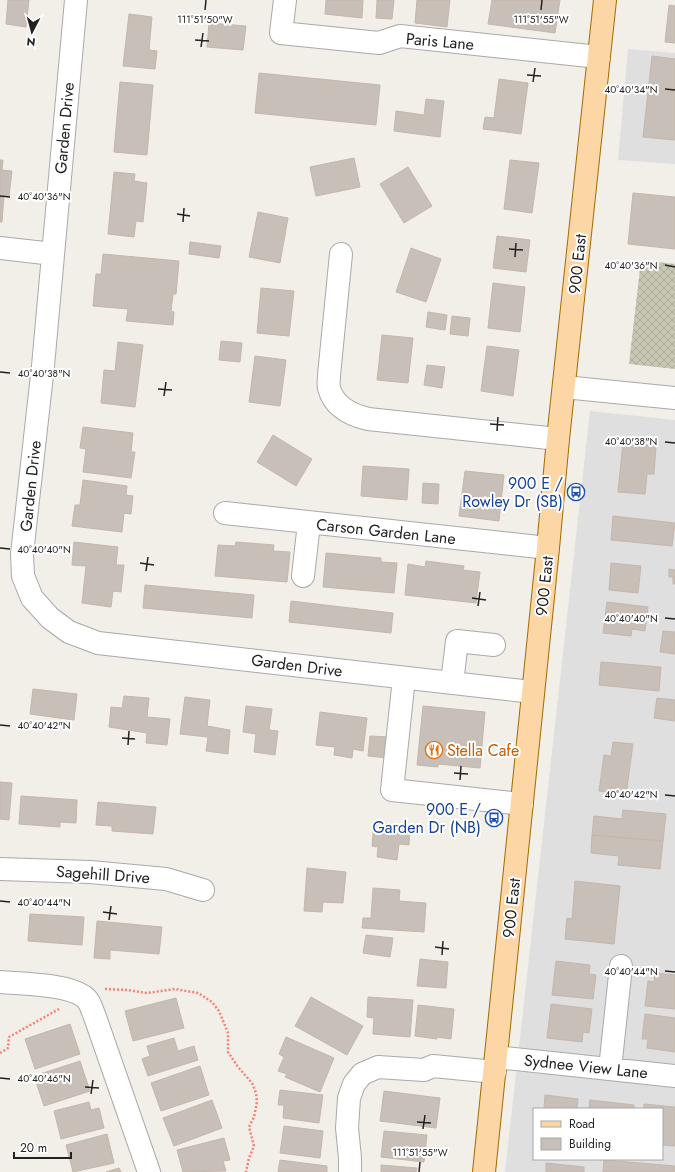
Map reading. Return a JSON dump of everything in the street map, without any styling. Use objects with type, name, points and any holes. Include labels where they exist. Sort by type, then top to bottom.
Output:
[{"type":"main road","name":"900 East","points":[[484,1172],[558,439],[605,0]]},
{"type":"street","name":"Garden Drive","points":[[76,0],[43,366],[22,554],[23,576],[32,598],[50,618],[69,632],[98,643],[532,692]]},
{"type":"street","name":"Paris Lane","points":[[285,0],[281,33],[379,43],[400,36],[599,57]]},
{"type":"street","points":[[0,248],[53,254]]},
{"type":"street","points":[[341,254],[329,388],[334,399],[342,409],[354,416],[368,420],[558,439]]},
{"type":"street","points":[[564,387],[675,398]]},
{"type":"street","name":"Carson Garden Lane","points":[[225,513],[548,548]]},
{"type":"street","points":[[304,576],[309,522]]},
{"type":"street","points":[[452,683],[457,641],[494,645]]},
{"type":"street","points":[[404,678],[392,790],[522,804]]},
{"type":"street","name":"Sagehill Drive","points":[[0,868],[90,872],[166,879],[203,890]]},
{"type":"street","points":[[610,1069],[622,966]]},
{"type":"street","points":[[1,988],[71,990],[84,997],[90,1005],[95,1017],[148,1172]]},
{"type":"street","name":"Sydnee View Lane","points":[[350,1172],[347,1128],[349,1098],[354,1084],[362,1074],[378,1067],[424,1070],[433,1078],[495,1071],[610,1069],[675,1076]]},
{"type":"path","points":[[104,989],[147,993],[175,989],[198,993],[212,1002],[219,1011],[228,1033],[228,1052],[252,1084],[256,1093],[257,1102],[254,1117],[249,1127],[254,1146],[249,1158],[246,1172]]},
{"type":"path","points":[[0,1053],[8,1048],[9,1037],[63,1007]]},
{"type":"shaded area","points":[[628,49],[675,53],[675,164],[618,160]]},
{"type":"shaded area","points":[[641,260],[675,264],[675,369],[629,364]]},
{"type":"shaded area","points":[[590,411],[675,420],[675,1172],[505,1172]]},
{"type":"building","points":[[8,0],[29,0],[26,27],[6,24]]},
{"type":"building","points":[[326,0],[363,0],[362,18],[325,14]]},
{"type":"building","points":[[377,0],[394,0],[392,19],[376,18]]},
{"type":"building","points":[[417,0],[450,0],[447,27],[415,23]]},
{"type":"building","points":[[492,0],[560,0],[555,33],[488,24]]},
{"type":"building","points":[[669,5],[675,6],[675,43],[665,42]]},
{"type":"building","points":[[129,14],[152,17],[149,50],[157,51],[155,69],[123,66]]},
{"type":"building","points":[[209,23],[246,26],[243,50],[207,47]]},
{"type":"building","points":[[652,56],[675,59],[675,140],[643,137]]},
{"type":"building","points":[[259,73],[380,85],[376,125],[255,113]]},
{"type":"building","points":[[499,79],[528,83],[521,134],[483,129],[485,117],[494,118]]},
{"type":"building","points":[[120,82],[153,85],[147,155],[114,152]]},
{"type":"building","points":[[426,99],[444,101],[440,137],[394,131],[396,111],[424,115]]},
{"type":"building","points":[[354,158],[360,187],[316,196],[310,167]]},
{"type":"building","points":[[0,160],[3,160],[2,170],[12,171],[9,196],[4,195],[2,222],[0,222]]},
{"type":"building","points":[[510,160],[539,163],[532,213],[504,209]]},
{"type":"building","points":[[408,167],[432,206],[404,223],[380,184]]},
{"type":"building","points":[[114,172],[135,174],[134,181],[147,183],[143,222],[136,221],[134,237],[108,234]]},
{"type":"building","points":[[633,193],[675,197],[675,249],[628,244]]},
{"type":"building","points":[[258,212],[288,218],[280,263],[249,257]]},
{"type":"building","points":[[497,236],[530,240],[526,272],[493,268]]},
{"type":"building","points":[[190,242],[221,246],[219,258],[189,254]]},
{"type":"building","points":[[411,248],[441,259],[426,302],[396,292]]},
{"type":"building","points":[[103,254],[179,261],[176,294],[173,294],[171,311],[174,312],[173,325],[126,321],[128,309],[93,306],[96,274],[101,274]]},
{"type":"building","points":[[493,283],[525,287],[520,332],[488,328]]},
{"type":"building","points":[[261,288],[294,291],[289,336],[257,333]]},
{"type":"building","points":[[428,312],[447,315],[445,330],[426,327]]},
{"type":"building","points":[[452,316],[470,318],[468,336],[450,334]]},
{"type":"building","points":[[382,335],[413,338],[408,383],[377,380]]},
{"type":"building","points":[[221,341],[242,343],[240,362],[219,360]]},
{"type":"building","points":[[118,342],[143,345],[135,407],[101,403],[104,370],[115,371]]},
{"type":"building","points":[[487,346],[519,350],[513,396],[481,391]]},
{"type":"building","points":[[255,356],[286,360],[280,406],[249,402]]},
{"type":"building","points":[[427,365],[445,367],[442,388],[424,385]]},
{"type":"building","points":[[83,427],[133,433],[131,452],[135,452],[131,478],[83,472],[86,449],[80,448]]},
{"type":"building","points":[[273,435],[312,459],[296,486],[257,462]]},
{"type":"building","points":[[623,442],[656,446],[654,474],[647,474],[645,494],[618,492]]},
{"type":"building","points":[[363,466],[409,469],[407,500],[361,496]]},
{"type":"building","points":[[465,471],[504,475],[499,521],[459,516]]},
{"type":"building","points":[[83,480],[127,486],[126,495],[133,496],[131,514],[124,513],[122,532],[72,526],[75,505],[80,505]]},
{"type":"building","points":[[423,483],[439,484],[438,504],[422,503]]},
{"type":"building","points":[[613,516],[675,523],[672,546],[611,540]]},
{"type":"building","points":[[74,542],[118,547],[116,565],[124,565],[121,592],[113,591],[111,607],[82,603],[86,566],[72,565]]},
{"type":"building","points":[[236,542],[274,545],[273,551],[290,552],[287,582],[215,576],[218,545],[235,546]]},
{"type":"building","points":[[326,553],[381,558],[381,562],[397,563],[394,593],[323,587]]},
{"type":"building","points":[[426,561],[464,566],[463,570],[480,572],[476,603],[405,595],[408,564],[425,567]]},
{"type":"building","points":[[611,563],[641,566],[638,593],[609,590]]},
{"type":"building","points":[[669,569],[675,570],[675,584],[673,584],[673,577],[669,577]]},
{"type":"building","points":[[145,585],[254,595],[252,618],[143,608]]},
{"type":"building","points":[[291,601],[393,613],[391,633],[289,622]]},
{"type":"building","points":[[607,602],[648,607],[645,631],[632,629],[631,636],[603,633]]},
{"type":"building","points":[[663,631],[675,632],[675,654],[660,652]]},
{"type":"building","points":[[601,662],[661,667],[659,691],[599,685]]},
{"type":"building","points":[[33,689],[77,694],[74,720],[30,714]]},
{"type":"building","points":[[124,696],[149,698],[147,717],[170,719],[167,745],[146,743],[147,733],[109,727],[111,707],[122,708]]},
{"type":"building","points":[[185,697],[210,700],[207,726],[230,730],[228,754],[206,751],[208,737],[180,734]]},
{"type":"building","points":[[657,698],[675,700],[675,721],[654,718]]},
{"type":"building","points":[[246,706],[272,709],[269,730],[278,731],[275,755],[254,752],[256,734],[243,732]]},
{"type":"building","points":[[423,706],[485,712],[480,768],[438,764],[438,767],[417,765]]},
{"type":"building","points":[[320,712],[367,718],[363,751],[353,749],[352,758],[334,755],[335,747],[316,745]]},
{"type":"building","points":[[370,736],[389,737],[388,758],[368,756]]},
{"type":"building","points":[[613,742],[633,744],[626,795],[599,791],[604,755],[611,756]]},
{"type":"building","points":[[0,782],[12,783],[9,820],[0,819]]},
{"type":"building","points":[[21,796],[77,800],[76,823],[60,822],[60,827],[19,824]]},
{"type":"building","points":[[98,802],[156,807],[153,834],[112,831],[112,826],[96,825]]},
{"type":"building","points":[[623,810],[666,814],[663,841],[592,835],[594,816],[622,819]]},
{"type":"building","points":[[374,823],[410,826],[409,845],[399,844],[397,860],[377,857],[378,847],[372,846]]},
{"type":"building","points":[[592,835],[663,841],[660,869],[618,865],[619,856],[591,853]]},
{"type":"building","points":[[307,868],[346,872],[343,903],[323,902],[322,912],[304,911]]},
{"type":"building","points":[[575,881],[620,886],[614,944],[565,939],[567,918],[572,919]]},
{"type":"building","points":[[373,888],[400,890],[399,901],[426,903],[424,932],[362,928],[363,918],[371,918]]},
{"type":"building","points":[[30,914],[84,917],[82,945],[28,941]]},
{"type":"building","points":[[97,921],[162,927],[159,954],[110,950],[110,959],[94,958]]},
{"type":"building","points":[[366,935],[393,938],[390,957],[363,953]]},
{"type":"building","points":[[420,959],[448,962],[446,988],[417,986]]},
{"type":"building","points":[[556,961],[590,965],[589,974],[596,975],[593,999],[552,995]]},
{"type":"building","points":[[655,973],[675,975],[675,1009],[645,1006],[648,981],[654,982]]},
{"type":"building","points":[[311,997],[363,1026],[347,1055],[295,1026]]},
{"type":"building","points":[[368,997],[413,1000],[410,1037],[373,1034],[374,1018],[367,1017]]},
{"type":"building","points":[[176,998],[184,1028],[133,1041],[125,1011]]},
{"type":"building","points":[[551,1004],[592,1009],[589,1033],[583,1032],[582,1042],[547,1038]]},
{"type":"building","points":[[418,1005],[454,1009],[451,1039],[415,1036]]},
{"type":"building","points":[[645,1014],[675,1018],[675,1052],[647,1048],[648,1039],[642,1039]]},
{"type":"building","points":[[70,1024],[80,1054],[35,1069],[25,1039]]},
{"type":"building","points":[[286,1037],[334,1058],[320,1092],[285,1077],[287,1074],[278,1071],[284,1057],[279,1054]]},
{"type":"building","points":[[174,1038],[178,1051],[194,1046],[198,1060],[148,1076],[142,1059],[150,1056],[147,1046]]},
{"type":"building","points":[[80,1061],[90,1091],[44,1106],[34,1076]]},
{"type":"building","points":[[200,1066],[209,1095],[161,1111],[151,1083]]},
{"type":"building","points":[[280,1090],[323,1095],[319,1123],[283,1118],[284,1105],[278,1105]]},
{"type":"building","points":[[384,1091],[440,1098],[436,1128],[380,1121]]},
{"type":"building","points":[[545,1095],[578,1099],[577,1108],[544,1108]]},
{"type":"building","points":[[212,1100],[222,1128],[174,1146],[163,1118]]},
{"type":"building","points":[[590,1100],[634,1105],[634,1108],[589,1108]]},
{"type":"building","points":[[89,1102],[91,1110],[99,1108],[104,1128],[61,1139],[54,1111]]},
{"type":"building","points":[[644,1104],[675,1107],[675,1146],[663,1145],[663,1108],[644,1108]]},
{"type":"building","points":[[284,1126],[323,1131],[320,1158],[280,1153]]},
{"type":"building","points":[[384,1131],[427,1135],[424,1162],[381,1157]]},
{"type":"building","points":[[107,1134],[114,1163],[73,1172],[66,1145]]},
{"type":"building","points":[[224,1138],[230,1160],[223,1161],[226,1171],[183,1172],[177,1150]]},
{"type":"building","points":[[280,1160],[327,1166],[327,1172],[278,1172]]},
{"type":"building","points":[[604,1160],[675,1166],[675,1172],[603,1172]]},
{"type":"building","points":[[546,1163],[584,1167],[584,1172],[546,1172]]},
{"type":"building","points":[[381,1165],[417,1168],[416,1172],[381,1172]]},
{"type":"building","points":[[119,1168],[121,1172],[106,1172]]},
{"type":"place","name":"900 E / Rowley Dr (SB)","points":[[576,492]]},
{"type":"place","name":"Stella Cafe","points":[[434,750]]},
{"type":"place","name":"900 E / Garden Dr (NB)","points":[[494,818]]}]
